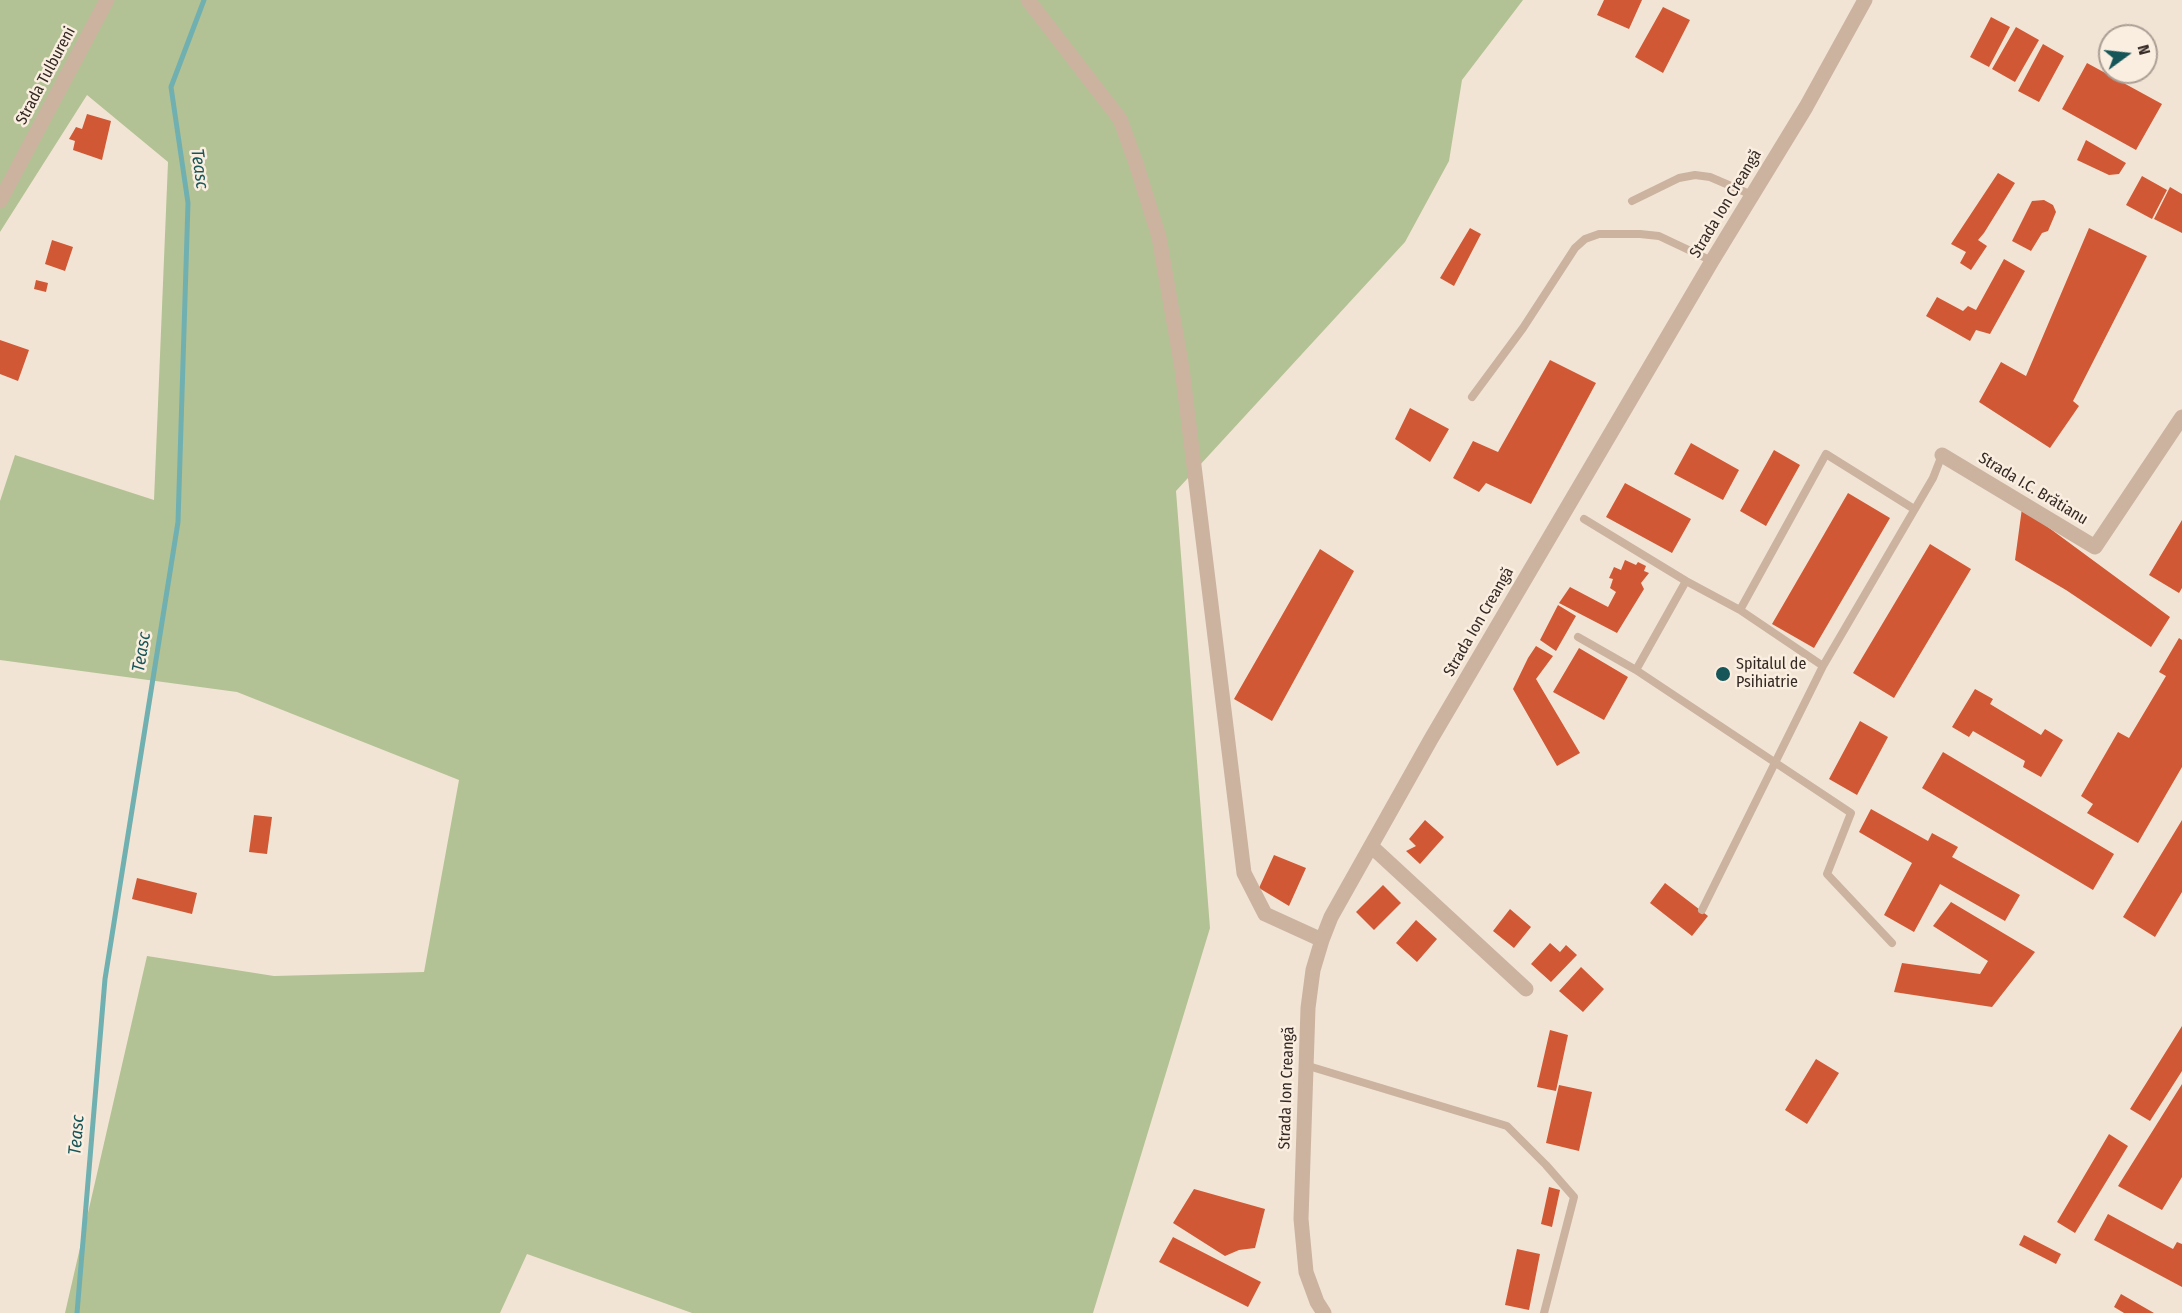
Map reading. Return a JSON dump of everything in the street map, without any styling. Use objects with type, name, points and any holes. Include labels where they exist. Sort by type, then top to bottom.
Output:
[{"type":"street","name":"Strada Tulbureni","points":[[0,201],[107,0]]},
{"type":"street","points":[[1028,0],[1120,119],[1159,237],[1182,368],[1244,873],[1265,914],[1322,940]]},
{"type":"street","name":"Strada Ion Creangă","points":[[1324,1313],[1317,1302],[1306,1272],[1301,1219],[1308,1008],[1313,970],[1331,917],[1431,739],[1712,261],[1806,107],[1865,0]]},
{"type":"street","name":"Strada I.C. Brătianu","points":[[1942,455],[2095,547],[2182,417]]},
{"type":"street","points":[[1371,846],[1526,989]]},
{"type":"lane","points":[[1632,201],[1679,178],[1695,175],[1710,177],[1752,195]]},
{"type":"lane","points":[[1472,397],[1523,328],[1575,248],[1585,239],[1599,234],[1659,236],[1712,261]]},
{"type":"lane","points":[[1740,610],[1826,454],[1914,509]]},
{"type":"lane","points":[[1702,910],[1823,666],[1933,478],[1942,455]]},
{"type":"lane","points":[[1584,519],[1686,581],[1740,610],[1823,666]]},
{"type":"lane","points":[[1636,670],[1686,581]]},
{"type":"lane","points":[[1578,638],[1636,670],[1851,813],[1827,874],[1892,943]]},
{"type":"lane","points":[[1305,1065],[1507,1126],[1546,1165],[1574,1197],[1544,1313]]},
{"type":"green space","points":[[0,0],[1523,0],[1462,80],[1449,161],[1405,242],[1176,491],[1210,928],[1093,1313],[692,1313],[527,1254],[500,1313],[65,1313],[147,956],[274,976],[424,972],[459,780],[237,692],[0,660],[0,501],[15,455],[154,500],[168,162],[87,95],[0,232]]},
{"type":"building","points":[[1604,0],[1642,0],[1629,29],[1597,15]]},
{"type":"building","points":[[1663,7],[1690,20],[1663,73],[1635,57]]},
{"type":"building","points":[[1991,17],[2010,27],[1989,67],[1970,57]]},
{"type":"building","points":[[2016,27],[2039,40],[2015,82],[1992,69]]},
{"type":"building","points":[[2043,44],[2064,56],[2039,102],[2018,91]]},
{"type":"building","points":[[2087,63],[2098,69],[2098,84],[2125,84],[2162,104],[2136,150],[2062,109]]},
{"type":"building","points":[[87,114],[111,121],[102,160],[73,150],[75,141],[69,139],[76,127],[82,129]]},
{"type":"building","points":[[2086,140],[2126,163],[2119,174],[2109,175],[2077,160]]},
{"type":"building","points":[[1998,173],[2015,183],[1978,240],[1987,246],[1971,270],[1960,263],[1966,252],[1951,244]]},
{"type":"building","points":[[2142,176],[2167,190],[2152,219],[2126,205]]},
{"type":"building","points":[[2170,187],[2182,194],[2182,233],[2154,219]]},
{"type":"building","points":[[2044,200],[2053,205],[2056,212],[2048,231],[2042,233],[2031,251],[2012,241],[2032,201]]},
{"type":"building","points":[[1470,228],[1481,234],[1454,286],[1440,278]]},
{"type":"building","points":[[2089,228],[2147,256],[2073,401],[2079,406],[2050,448],[1979,402],[2001,362],[2026,376]]},
{"type":"building","points":[[52,240],[73,247],[65,271],[45,264]]},
{"type":"building","points":[[2004,259],[2025,271],[1990,334],[1976,330],[1970,341],[1926,316],[1937,297],[1963,311],[1968,306],[1976,310]]},
{"type":"building","points":[[36,280],[48,283],[46,292],[34,289]]},
{"type":"building","points":[[0,340],[29,350],[18,381],[0,374]]},
{"type":"building","points":[[1550,360],[1596,383],[1531,504],[1486,483],[1479,492],[1453,478],[1473,441],[1498,452]]},
{"type":"building","points":[[1410,408],[1449,429],[1430,462],[1395,439]]},
{"type":"building","points":[[1691,443],[1739,470],[1723,500],[1674,474]]},
{"type":"building","points":[[1774,450],[1800,465],[1766,526],[1740,511]]},
{"type":"building","points":[[1625,483],[1691,519],[1672,553],[1606,517]]},
{"type":"building","points":[[1848,493],[1890,518],[1814,648],[1772,624]]},
{"type":"building","points":[[2022,508],[2170,617],[2151,647],[2066,590],[2015,560]]},
{"type":"building","points":[[2182,520],[2182,588],[2179,593],[2149,575]]},
{"type":"building","points":[[1930,544],[1971,569],[1894,698],[1853,673]]},
{"type":"building","points":[[1320,549],[1354,571],[1272,721],[1234,699]]},
{"type":"building","points":[[1625,560],[1646,566],[1644,571],[1649,573],[1641,583],[1644,589],[1617,633],[1559,603],[1570,587],[1608,607],[1616,592],[1610,588],[1613,579],[1609,578],[1614,567],[1621,570]]},
{"type":"building","points":[[1558,605],[1576,616],[1556,651],[1540,640]]},
{"type":"building","points":[[2179,638],[2182,640],[2182,767],[2138,843],[2087,813],[2093,804],[2081,796],[2118,732],[2129,738],[2166,676],[2159,672]]},
{"type":"building","points":[[1536,646],[1553,656],[1536,679],[1580,753],[1557,766],[1513,689]]},
{"type":"building","points":[[1579,648],[1628,677],[1604,720],[1553,692]]},
{"type":"building","points":[[1975,689],[1993,699],[1990,704],[2041,735],[2045,729],[2063,740],[2041,777],[2023,767],[2025,761],[1973,731],[1969,737],[1952,727]]},
{"type":"building","points":[[1860,721],[1888,737],[1857,795],[1829,779]]},
{"type":"building","points":[[1943,752],[2114,854],[2093,890],[1922,788]]},
{"type":"building","points":[[1871,809],[1928,841],[1932,833],[1958,847],[1952,857],[2020,895],[2005,921],[1940,884],[1914,932],[1884,915],[1912,863],[1859,832]]},
{"type":"building","points":[[254,815],[272,817],[267,854],[249,852]]},
{"type":"building","points":[[1425,820],[1444,837],[1420,864],[1406,851],[1416,846],[1409,839]]},
{"type":"building","points":[[2182,820],[2182,892],[2155,937],[2123,917]]},
{"type":"building","points":[[1274,855],[1306,868],[1289,906],[1259,888]]},
{"type":"building","points":[[137,878],[197,893],[192,914],[132,899]]},
{"type":"building","points":[[1665,883],[1708,916],[1692,936],[1650,903]]},
{"type":"building","points":[[1383,885],[1401,903],[1374,930],[1356,912]]},
{"type":"building","points":[[1951,902],[2035,952],[1992,1007],[1894,992],[1902,963],[1980,974],[1988,961],[1933,926]]},
{"type":"building","points":[[1510,909],[1531,927],[1514,948],[1493,931]]},
{"type":"building","points":[[1416,920],[1437,939],[1417,962],[1396,943]]},
{"type":"building","points":[[1550,943],[1560,952],[1566,945],[1577,955],[1551,982],[1531,964]]},
{"type":"building","points":[[1581,967],[1604,989],[1583,1012],[1559,991]]},
{"type":"building","points":[[2182,1026],[2182,1071],[2150,1121],[2130,1109]]},
{"type":"building","points":[[1550,1030],[1568,1035],[1556,1091],[1537,1087]]},
{"type":"building","points":[[1816,1059],[1839,1073],[1807,1124],[1785,1110]]},
{"type":"building","points":[[2182,1084],[2182,1177],[2162,1210],[2118,1186]]},
{"type":"building","points":[[1559,1085],[1592,1092],[1579,1151],[1546,1143]]},
{"type":"building","points":[[2109,1134],[2128,1146],[2075,1233],[2057,1222]]},
{"type":"building","points":[[1549,1187],[1560,1190],[1552,1227],[1541,1224]]},
{"type":"building","points":[[1194,1189],[1265,1209],[1255,1248],[1239,1250],[1225,1256],[1173,1223]]},
{"type":"building","points":[[2108,1214],[2173,1249],[2177,1242],[2182,1244],[2182,1287],[2094,1240]]},
{"type":"building","points":[[2024,1235],[2061,1254],[2056,1264],[2019,1245]]},
{"type":"building","points":[[1173,1237],[1261,1282],[1248,1307],[1159,1262]]},
{"type":"building","points":[[1517,1249],[1540,1254],[1529,1310],[1505,1305]]},
{"type":"building","points":[[2121,1294],[2154,1313],[2124,1313],[2114,1307]]},
{"type":"waterway","name":"Teasc","points":[[77,1313],[105,979],[178,522],[188,203],[171,87],[204,0]]},
{"type":"place","name":"Spitalul de Psihiatrie","points":[[1723,674]]}]
